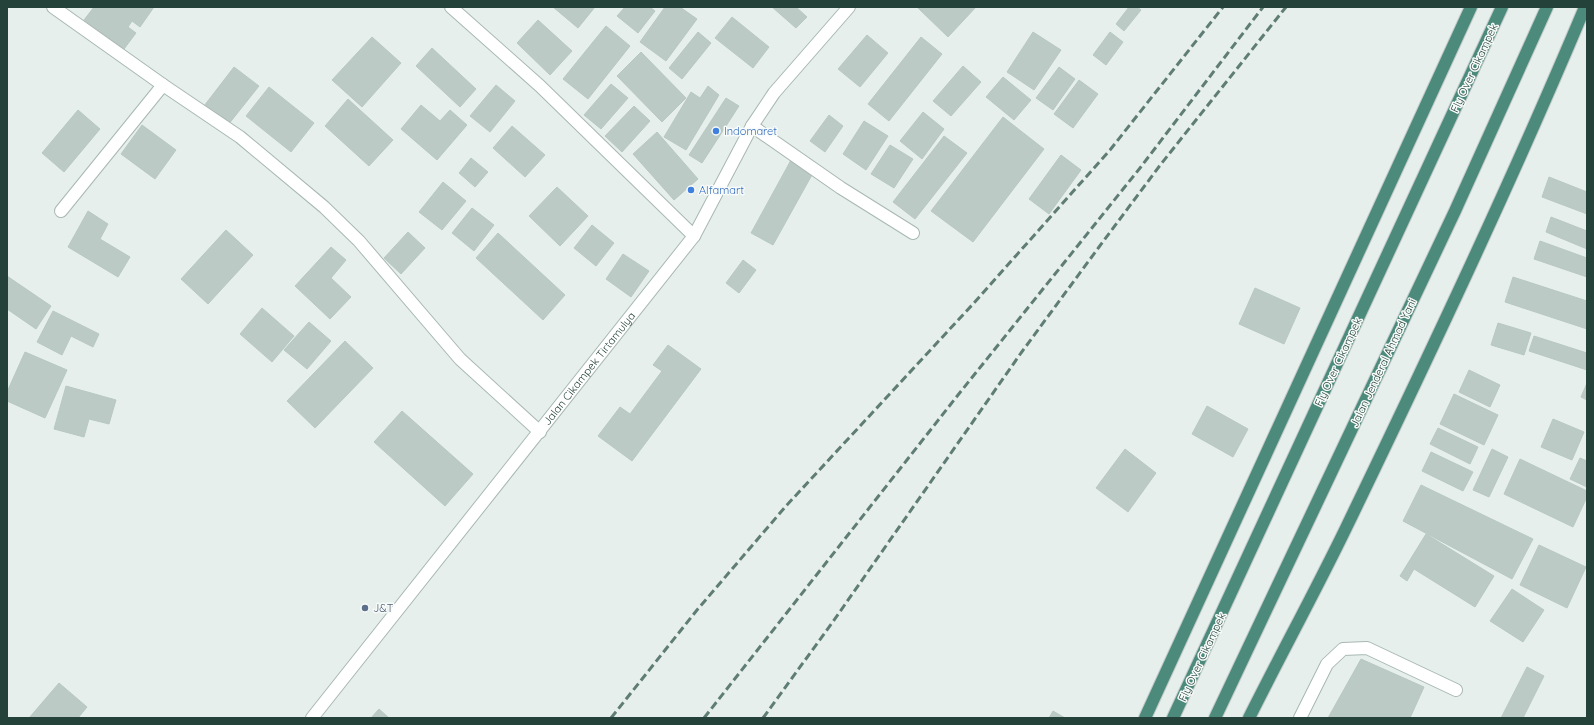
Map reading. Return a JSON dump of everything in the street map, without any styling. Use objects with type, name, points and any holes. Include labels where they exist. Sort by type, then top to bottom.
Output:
[{"type":"highway","points":[[1144,718],[1471,7]]},
{"type":"highway","name":"Fly Over Cikampek","points":[[1173,718],[1502,7]]},
{"type":"highway","name":"Jalan Jenderal Ahmad Yani","points":[[1215,718],[1455,212],[1547,7]]},
{"type":"highway","points":[[1253,717],[1345,529],[1439,331],[1545,102],[1585,7]]},
{"type":"street","points":[[53,7],[66,11],[163,86],[240,137],[324,207],[359,241],[460,359],[540,432]]},
{"type":"street","points":[[451,7],[540,86],[694,236]]},
{"type":"street","name":"Jalan Cikampek Tirtamulya","points":[[312,718],[694,236],[752,126],[774,93],[849,7]]},
{"type":"street","points":[[61,211],[163,86]]},
{"type":"street","points":[[752,126],[841,188],[913,233]]},
{"type":"street","points":[[1300,718],[1327,664],[1343,648],[1367,648],[1456,690]]},
{"type":"building","points":[[94,7],[154,7],[140,27],[132,21],[128,27],[136,33],[124,49],[84,20]]},
{"type":"building","points":[[553,7],[595,7],[578,28]]},
{"type":"building","points":[[625,7],[650,7],[655,11],[638,33],[617,16]]},
{"type":"building","points":[[665,7],[680,7],[697,19],[666,61],[640,42]]},
{"type":"building","points":[[772,7],[796,7],[807,17],[796,28]]},
{"type":"building","points":[[917,7],[976,7],[948,37]]},
{"type":"building","points":[[1129,7],[1137,7],[1141,10],[1124,31],[1116,24]]},
{"type":"building","points":[[732,17],[769,47],[753,68],[715,38]]},
{"type":"building","points":[[538,20],[572,51],[550,75],[517,43]]},
{"type":"building","points":[[606,26],[630,46],[588,99],[563,79]]},
{"type":"building","points":[[698,32],[711,43],[682,79],[669,68]]},
{"type":"building","points":[[1033,32],[1061,50],[1034,90],[1007,72]]},
{"type":"building","points":[[1110,32],[1123,42],[1106,65],[1093,55]]},
{"type":"building","points":[[867,35],[888,53],[860,87],[838,69]]},
{"type":"building","points":[[372,37],[401,63],[362,107],[332,80]]},
{"type":"building","points":[[921,37],[942,54],[889,121],[868,104]]},
{"type":"building","points":[[432,48],[476,89],[460,107],[416,66]]},
{"type":"building","points":[[641,52],[686,98],[662,122],[617,76]]},
{"type":"building","points":[[963,66],[981,82],[951,116],[933,101]]},
{"type":"building","points":[[234,67],[259,86],[228,125],[204,106]]},
{"type":"building","points":[[1059,67],[1075,79],[1053,110],[1036,98]]},
{"type":"building","points":[[1003,77],[1031,100],[1014,120],[986,97]]},
{"type":"building","points":[[1079,80],[1098,94],[1073,128],[1054,114]]},
{"type":"building","points":[[611,84],[628,98],[601,129],[584,115]]},
{"type":"building","points":[[496,85],[515,101],[490,132],[470,116]]},
{"type":"building","points":[[708,86],[719,95],[686,150],[664,137],[691,92],[700,98]]},
{"type":"building","points":[[269,87],[314,123],[291,152],[246,116]]},
{"type":"building","points":[[726,98],[739,106],[702,163],[689,155]]},
{"type":"building","points":[[348,99],[393,140],[369,166],[325,126]]},
{"type":"building","points":[[421,105],[440,121],[450,110],[467,125],[437,160],[401,129]]},
{"type":"building","points":[[634,106],[650,121],[622,152],[605,136]]},
{"type":"building","points":[[78,110],[100,129],[64,172],[42,153]]},
{"type":"building","points":[[923,112],[944,129],[922,159],[900,141]]},
{"type":"building","points":[[829,115],[843,126],[825,152],[810,141]]},
{"type":"building","points":[[1003,117],[1044,149],[973,242],[931,211]]},
{"type":"building","points":[[864,121],[888,136],[866,170],[843,154]]},
{"type":"building","points":[[142,125],[176,150],[155,179],[121,154]]},
{"type":"building","points":[[512,126],[545,155],[525,177],[493,148]]},
{"type":"building","points":[[657,132],[698,179],[674,200],[633,154]]},
{"type":"building","points":[[944,136],[967,153],[915,219],[893,202]]},
{"type":"building","points":[[890,145],[913,159],[894,188],[871,174]]},
{"type":"building","points":[[1061,155],[1081,170],[1049,214],[1029,199]]},
{"type":"building","points":[[471,158],[488,172],[475,187],[459,173]]},
{"type":"building","points":[[791,160],[813,173],[773,245],[751,233]]},
{"type":"building","points":[[1549,177],[1587,192],[1587,214],[1542,197]]},
{"type":"building","points":[[443,182],[466,201],[442,230],[419,212]]},
{"type":"building","points":[[557,187],[588,216],[560,246],[529,216]]},
{"type":"building","points":[[472,208],[494,225],[474,251],[452,233]]},
{"type":"building","points":[[88,211],[108,224],[100,239],[130,257],[118,277],[68,247]]},
{"type":"building","points":[[1551,217],[1587,231],[1587,249],[1546,232]]},
{"type":"building","points":[[592,225],[614,243],[596,266],[574,248]]},
{"type":"building","points":[[226,230],[253,255],[208,304],[181,279]]},
{"type":"building","points":[[408,232],[425,248],[401,274],[384,258]]},
{"type":"building","points":[[498,233],[565,295],[543,320],[476,258]]},
{"type":"building","points":[[1540,241],[1587,258],[1587,277],[1534,259]]},
{"type":"building","points":[[331,247],[346,260],[331,278],[351,297],[330,319],[295,286]]},
{"type":"building","points":[[623,254],[649,271],[631,297],[606,279]]},
{"type":"building","points":[[743,260],[756,270],[739,293],[726,283]]},
{"type":"building","points":[[7,276],[51,306],[36,329],[7,309]]},
{"type":"building","points":[[1513,277],[1587,301],[1587,329],[1505,302]]},
{"type":"building","points":[[1255,288],[1300,308],[1284,344],[1239,324]]},
{"type":"building","points":[[262,308],[294,336],[272,362],[240,334]]},
{"type":"building","points":[[53,311],[99,334],[93,347],[71,336],[62,355],[37,342]]},
{"type":"building","points":[[309,322],[331,341],[307,369],[284,350]]},
{"type":"building","points":[[1498,323],[1531,333],[1524,355],[1491,345]]},
{"type":"building","points":[[1534,336],[1587,353],[1587,370],[1529,351]]},
{"type":"building","points":[[345,341],[373,368],[315,428],[287,401]]},
{"type":"building","points":[[668,345],[701,369],[632,461],[598,436],[620,407],[630,414],[662,371],[653,365]]},
{"type":"building","points":[[25,352],[67,370],[45,418],[7,401],[7,392]]},
{"type":"building","points":[[1469,370],[1500,385],[1490,407],[1459,392]]},
{"type":"building","points":[[1587,383],[1587,400],[1581,397]]},
{"type":"building","points":[[66,386],[116,400],[109,424],[89,419],[84,437],[54,429]]},
{"type":"building","points":[[1454,394],[1498,415],[1484,445],[1440,424]]},
{"type":"building","points":[[1207,406],[1248,429],[1233,457],[1192,434]]},
{"type":"building","points":[[402,411],[473,474],[445,506],[374,442]]},
{"type":"building","points":[[1553,419],[1584,432],[1572,460],[1541,447]]},
{"type":"building","points":[[1438,428],[1478,447],[1470,464],[1430,444]]},
{"type":"building","points":[[1125,449],[1156,473],[1128,512],[1096,488]]},
{"type":"building","points":[[1492,449],[1508,457],[1489,497],[1473,490]]},
{"type":"building","points":[[1431,452],[1473,472],[1463,491],[1422,471]]},
{"type":"building","points":[[1580,458],[1587,461],[1587,487],[1570,479]]},
{"type":"building","points":[[1520,459],[1587,491],[1587,497],[1573,527],[1504,494]]},
{"type":"building","points":[[1421,485],[1533,539],[1512,579],[1403,521]]},
{"type":"building","points":[[1426,534],[1494,576],[1475,607],[1414,569],[1407,581],[1400,576]]},
{"type":"building","points":[[1539,545],[1586,567],[1567,608],[1520,585]]},
{"type":"building","points":[[1512,589],[1544,610],[1523,642],[1490,621]]},
{"type":"building","points":[[1361,659],[1424,687],[1410,718],[1328,718]]},
{"type":"building","points":[[1527,667],[1544,676],[1523,718],[1501,718]]},
{"type":"building","points":[[59,683],[87,707],[78,718],[29,718]]},
{"type":"building","points":[[379,709],[389,718],[371,718]]},
{"type":"building","points":[[1053,711],[1065,718],[1049,718]]},
{"type":"railway","points":[[611,718],[697,610],[786,506],[973,304],[1110,150],[1223,7]]},
{"type":"railway","points":[[704,718],[958,395],[1140,168],[1263,7]]},
{"type":"railway","points":[[763,718],[832,623],[1021,353],[1161,164],[1286,7]]},
{"type":"place","name":"Indomaret","points":[[716,131]]},
{"type":"place","name":"Alfamart","points":[[691,190]]},
{"type":"place","name":"J&T","points":[[365,608]]}]
